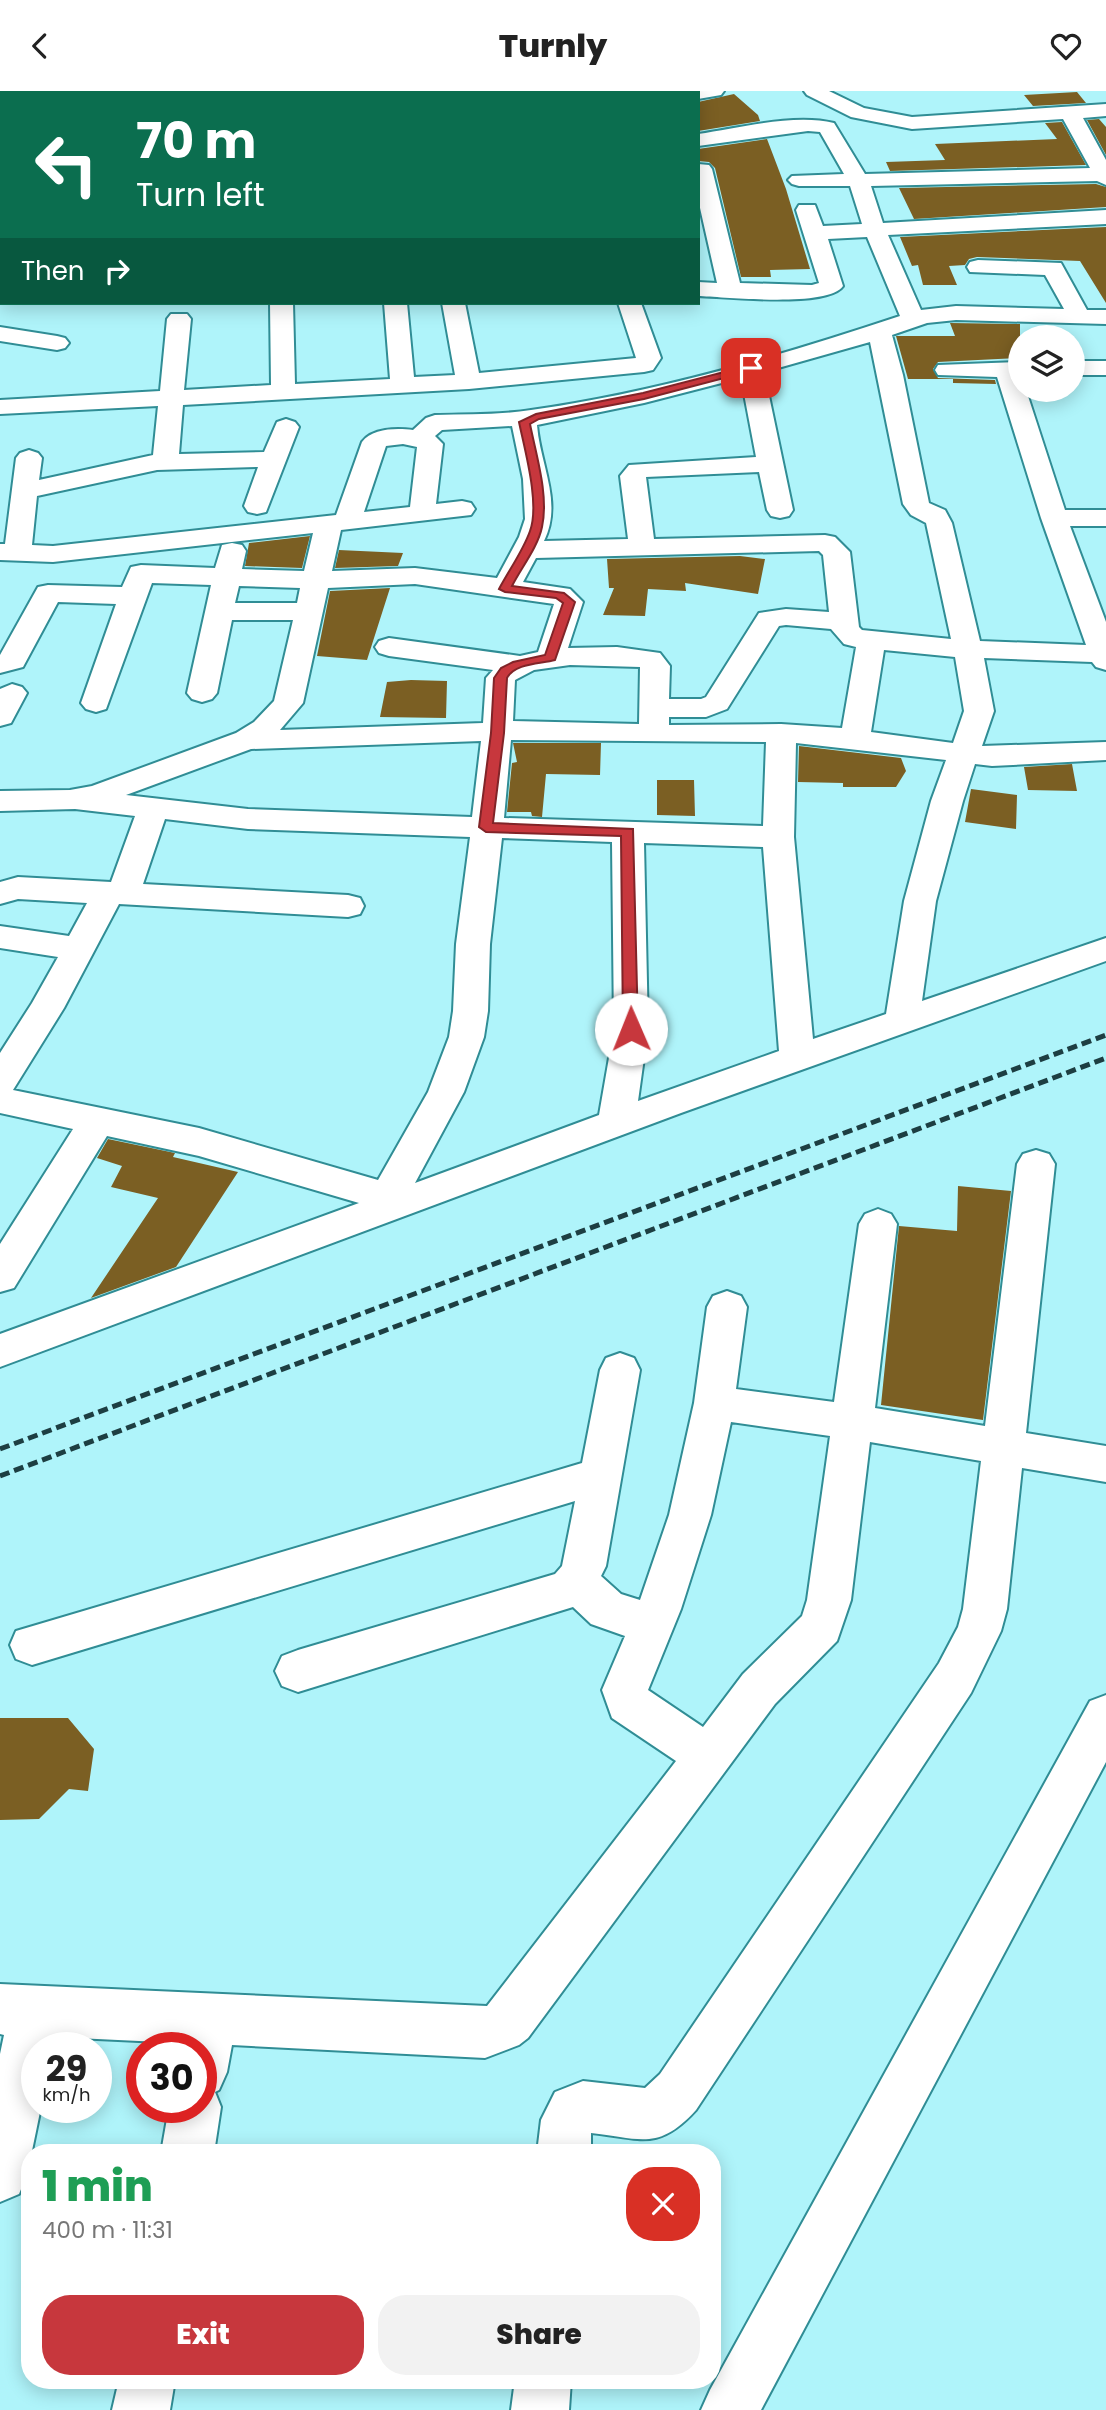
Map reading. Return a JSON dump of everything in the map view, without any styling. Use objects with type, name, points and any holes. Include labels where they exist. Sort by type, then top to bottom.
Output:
[{"type":"street","points":[[814,91],[865,115],[912,123],[1106,110]]},
{"type":"street","points":[[700,289],[814,292],[832,286],[813,233],[796,170],[858,179],[1105,176],[1070,113]]},
{"type":"street","points":[[700,140],[808,125],[827,127],[858,179],[874,228],[913,319]]},
{"type":"street","points":[[1055,137],[1106,130]]},
{"type":"street","points":[[756,132],[767,155]]},
{"type":"street","points":[[908,142],[948,141]]},
{"type":"street","points":[[726,158],[700,165],[705,208],[730,290]]},
{"type":"street","points":[[813,233],[1106,217]]},
{"type":"street","points":[[978,267],[1053,268],[1098,321]]},
{"type":"street","points":[[282,305],[283,392]]},
{"type":"street","points":[[396,305],[403,386]]},
{"type":"street","points":[[453,305],[469,382]]},
{"type":"street","points":[[0,407],[469,382],[644,365],[649,358],[631,305]]},
{"type":"street","points":[[422,438],[435,423],[530,418],[644,396],[834,346],[935,314],[1098,321]]},
{"type":"street","points":[[165,461],[180,319]]},
{"type":"street","points":[[879,331],[891,375],[916,504],[938,518],[979,711],[947,801],[920,901],[902,1021]]},
{"type":"street","points":[[0,334],[57,343]]},
{"type":"street","points":[[751,368],[780,510]]},
{"type":"street","points":[[1085,368],[1106,368]]},
{"type":"street","points":[[947,370],[1008,369]]},
{"type":"street","points":[[524,550],[825,543],[835,552],[847,634],[871,641],[1105,658],[1093,592],[1055,518],[1023,402]]},
{"type":"street","points":[[505,589],[536,529],[538,510],[534,472],[524,427],[524,422],[530,418]]},
{"type":"street","points":[[257,506],[286,427]]},
{"type":"street","points":[[0,801],[75,799],[99,795],[247,740],[265,728],[288,702],[317,580],[339,521],[375,442],[387,438],[422,438],[430,444],[422,513]]},
{"type":"street","points":[[29,458],[25,491],[8,552],[53,554],[462,509]]},
{"type":"street","points":[[25,491],[113,469],[165,461],[274,459]]},
{"type":"street","points":[[642,547],[634,472],[642,469],[771,464]]},
{"type":"street","points":[[1055,518],[1106,518]]},
{"type":"street","points":[[202,693],[236,533]]},
{"type":"street","points":[[96,703],[152,543]]},
{"type":"street","points":[[0,664],[13,661],[48,593],[227,575],[317,580],[415,576],[560,595],[569,602],[550,658]]},
{"type":"street","points":[[219,611],[310,612]]},
{"type":"street","points":[[247,740],[498,733],[653,721],[713,707],[769,619],[786,617],[844,622]]},
{"type":"street","points":[[855,739],[871,641]]},
{"type":"street","points":[[389,647],[517,664]]},
{"type":"street","points":[[384,1204],[431,1123],[463,1049],[468,1030],[473,949],[498,733],[500,678],[505,670],[517,664],[550,658],[642,658],[654,661],[653,721]]},
{"type":"street","points":[[653,721],[855,739],[992,757],[1106,751]]},
{"type":"street","points":[[781,733],[778,837],[797,1058]]},
{"type":"street","points":[[75,799],[248,819],[778,837]]},
{"type":"street","points":[[0,1081],[47,1008],[79,949],[116,894],[153,809]]},
{"type":"street","points":[[616,1123],[631,1029],[628,832]]},
{"type":"street","points":[[0,893],[18,888],[348,906]]},
{"type":"street","points":[[0,937],[79,949]]},
{"type":"street","points":[[0,1351],[384,1204],[1106,949]]},
{"type":"street","points":[[0,1100],[200,1142],[384,1204]]},
{"type":"street","points":[[0,1277],[97,1121]]},
{"type":"street","points":[[565,2144],[567,2121],[575,2109],[582,2105],[628,2116],[644,2116],[660,2110],[678,2092],[954,1678],[979,1631],[985,1609],[1006,1447],[1036,1164]]},
{"type":"street","points":[[0,2175],[17,2009],[485,2032],[501,2027],[522,2006],[759,1689],[821,1627],[825,1616],[854,1422],[878,1224]]},
{"type":"street","points":[[709,1757],[628,1703],[625,1690],[652,1624],[690,1515],[714,1403],[727,1307]]},
{"type":"street","points":[[299,1671],[569,1589],[577,1582],[584,1566],[620,1370]]},
{"type":"street","points":[[714,1403],[854,1422],[1106,1464]]},
{"type":"street","points":[[32,1645],[601,1475]]},
{"type":"street","points":[[577,1582],[607,1610],[652,1624]]},
{"type":"street","points":[[730,2410],[1106,1716]]},
{"type":"street","points":[[208,2032],[211,2017]]},
{"type":"street","points":[[189,2144],[192,2123]]},
{"type":"street","points":[[141,2410],[145,2389]]},
{"type":"street","points":[[540,2410],[542,2389]]},
{"type":"building","points":[[1077,92],[1086,103],[1033,106],[1024,95]]},
{"type":"building","points":[[734,94],[758,115],[760,121],[700,131],[700,102]]},
{"type":"building","points":[[1099,119],[1106,127],[1106,155],[1087,120]]},
{"type":"building","points":[[1062,122],[1086,165],[890,171],[886,162],[945,160],[935,144],[1057,139],[1045,123]]},
{"type":"building","points":[[767,139],[786,189],[810,269],[770,270],[771,277],[741,277],[715,168],[709,162],[700,161],[700,149]]},
{"type":"building","points":[[1096,184],[1106,187],[1106,207],[914,219],[899,188]]},
{"type":"building","points":[[1106,227],[1106,303],[1080,261],[977,257],[969,259],[965,265],[949,266],[957,285],[923,285],[918,265],[912,266],[900,237]]},
{"type":"building","points":[[950,323],[1020,324],[1008,325],[1008,359],[938,362],[933,369],[938,378],[995,380],[996,384],[953,383],[953,379],[908,379],[896,336],[955,336]]},
{"type":"building","points":[[310,536],[302,568],[245,566],[249,543]]},
{"type":"building","points":[[339,550],[403,553],[398,566],[335,568]]},
{"type":"building","points":[[740,556],[765,559],[758,594],[685,583],[686,591],[648,589],[645,616],[603,615],[614,588],[609,588],[607,559]]},
{"type":"building","points":[[390,588],[367,660],[317,656],[330,591]]},
{"type":"building","points":[[447,681],[446,718],[380,717],[387,682]]},
{"type":"building","points":[[513,743],[601,743],[600,775],[546,774],[542,817],[532,816],[531,812],[507,812],[512,763],[517,762]]},
{"type":"building","points":[[799,746],[901,758],[906,771],[896,787],[843,787],[843,783],[798,782]]},
{"type":"building","points":[[1072,764],[1077,791],[1028,790],[1024,767]]},
{"type":"building","points":[[657,780],[694,780],[695,816],[657,815]]},
{"type":"building","points":[[971,789],[1017,795],[1016,829],[965,822]]},
{"type":"building","points":[[108,1139],[175,1153],[173,1157],[238,1172],[176,1267],[91,1298],[158,1198],[111,1187],[122,1166],[97,1158]]},
{"type":"building","points":[[958,1186],[1011,1191],[983,1420],[881,1405],[899,1226],[957,1231]]},
{"type":"building","points":[[0,1718],[68,1718],[94,1749],[88,1791],[69,1789],[39,1819],[0,1820]]},
{"type":"railway","points":[[0,1449],[1106,1035]]},
{"type":"railway","points":[[0,1476],[1106,1058]]},
{"type":"route","points":[[631,1029],[628,832],[486,827],[498,733],[500,678],[505,670],[517,664],[550,658],[569,602],[560,595],[505,589],[536,529],[538,510],[534,472],[524,422],[530,418],[644,396],[751,368]]}]
